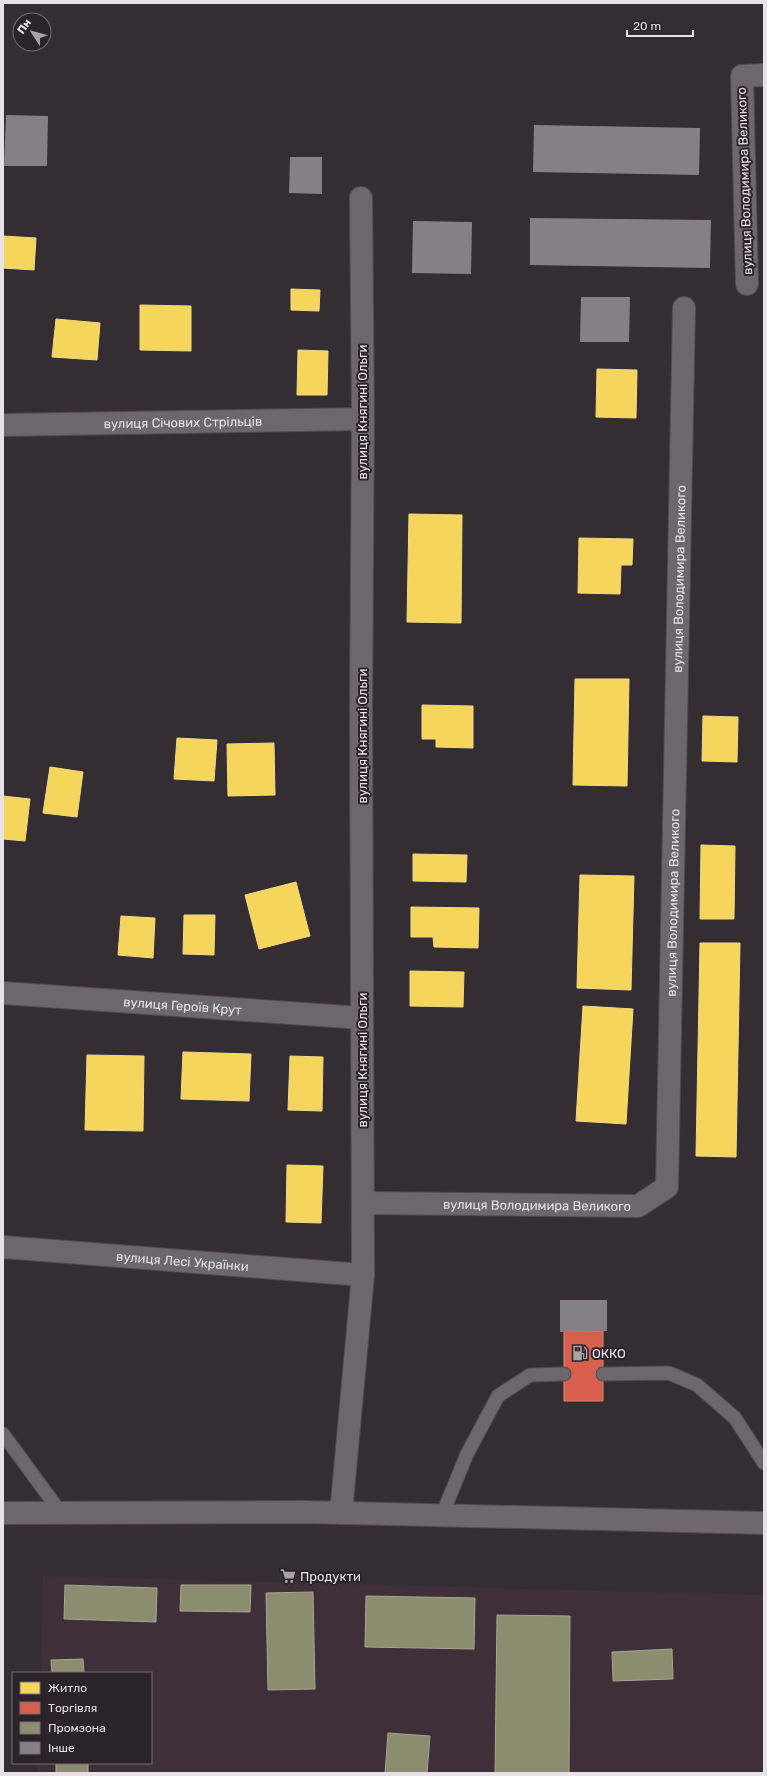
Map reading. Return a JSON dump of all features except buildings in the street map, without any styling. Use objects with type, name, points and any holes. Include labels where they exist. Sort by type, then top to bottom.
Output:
[{"type":"main road","points":[[3,1513],[341,1512],[764,1523]]},
{"type":"street","name":"вулиця Володимира Великого","points":[[747,284],[742,76],[764,75]]},
{"type":"street","name":"вулиця Княгині Ольги","points":[[341,1512],[363,1275],[361,706],[363,419],[361,198]]},
{"type":"street","name":"вулиця Володимира Великого","points":[[363,1203],[638,1206],[667,1187],[684,308]]},
{"type":"street","name":"вулиця Січових Стрільців","points":[[3,425],[363,419]]},
{"type":"street","name":"вулиця Героїв Крут","points":[[3,993],[362,1018]]},
{"type":"street","name":"вулиця Лесі Українки","points":[[3,1247],[363,1275]]},
{"type":"lane","points":[[442,1515],[467,1454],[498,1396],[530,1375],[564,1374]]},
{"type":"lane","points":[[603,1374],[669,1374],[697,1384],[735,1418],[764,1463]]},
{"type":"lane","points":[[3,1434],[61,1513]]},
{"type":"shaded area","points":[[43,1576],[764,1595],[764,1773],[39,1773],[39,1764],[152,1764],[152,1672],[41,1672]]},
{"type":"place","name":"ОККО","points":[[580,1353]]},
{"type":"place","name":"Продукти","points":[[288,1576]]}]
